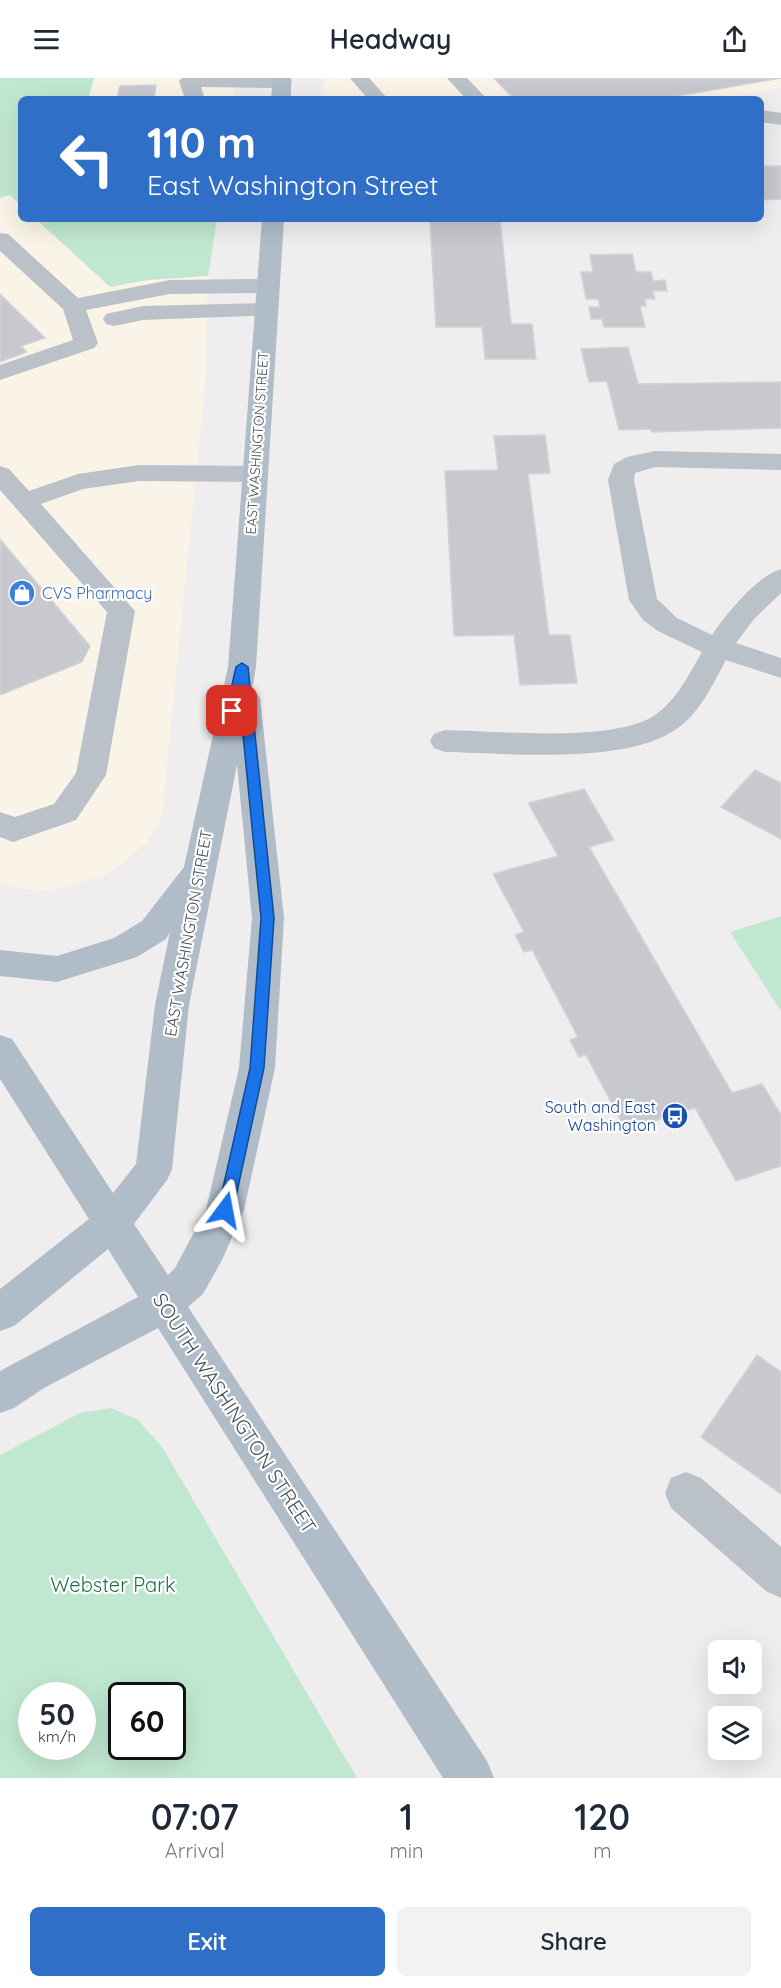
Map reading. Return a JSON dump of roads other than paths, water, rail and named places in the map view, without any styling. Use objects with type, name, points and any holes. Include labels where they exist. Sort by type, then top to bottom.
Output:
[{"type":"main road","name":"EAST WASHINGTON STREET","points":[[0,1312],[112,1223],[154,1169],[172,1005],[242,667],[273,222]]},
{"type":"main road","name":"EAST WASHINGTON STREET","points":[[0,1394],[30,1374],[164,1304],[189,1281],[208,1248],[225,1210],[257,1068],[267,918],[242,667]]},
{"type":"main road","points":[[0,963],[57,969],[125,948],[154,930],[199,868]]},
{"type":"main road","name":"SOUTH WASHINGTON STREET","points":[[0,1049],[470,1778]]},
{"type":"lane","points":[[359,78],[375,96]]},
{"type":"lane","points":[[456,78],[474,96]]},
{"type":"lane","points":[[194,96],[189,81],[282,86]]},
{"type":"lane","points":[[764,117],[781,119]]},
{"type":"lane","points":[[0,239],[77,316],[86,343],[0,373]]},
{"type":"lane","points":[[77,316],[143,313],[267,298]]},
{"type":"lane","points":[[781,462],[655,459],[636,462],[623,469],[621,480],[644,600],[649,611],[664,624],[781,668]]},
{"type":"lane","points":[[24,501],[78,482],[139,473],[255,474]]},
{"type":"lane","points":[[0,474],[121,611],[91,775],[65,812],[13,830],[0,824]]},
{"type":"lane","points":[[445,741],[616,740],[645,733],[666,723],[680,707],[734,625],[781,578]]},
{"type":"lane","points":[[686,1493],[781,1576]]},
{"type":"place","name":"CVS Pharmacy","points":[[22,593]]},
{"type":"place","name":"South and East Washington","points":[[675,1116]]},
{"type":"park label","name":"Webster Park","points":[[113,1584]]}]
